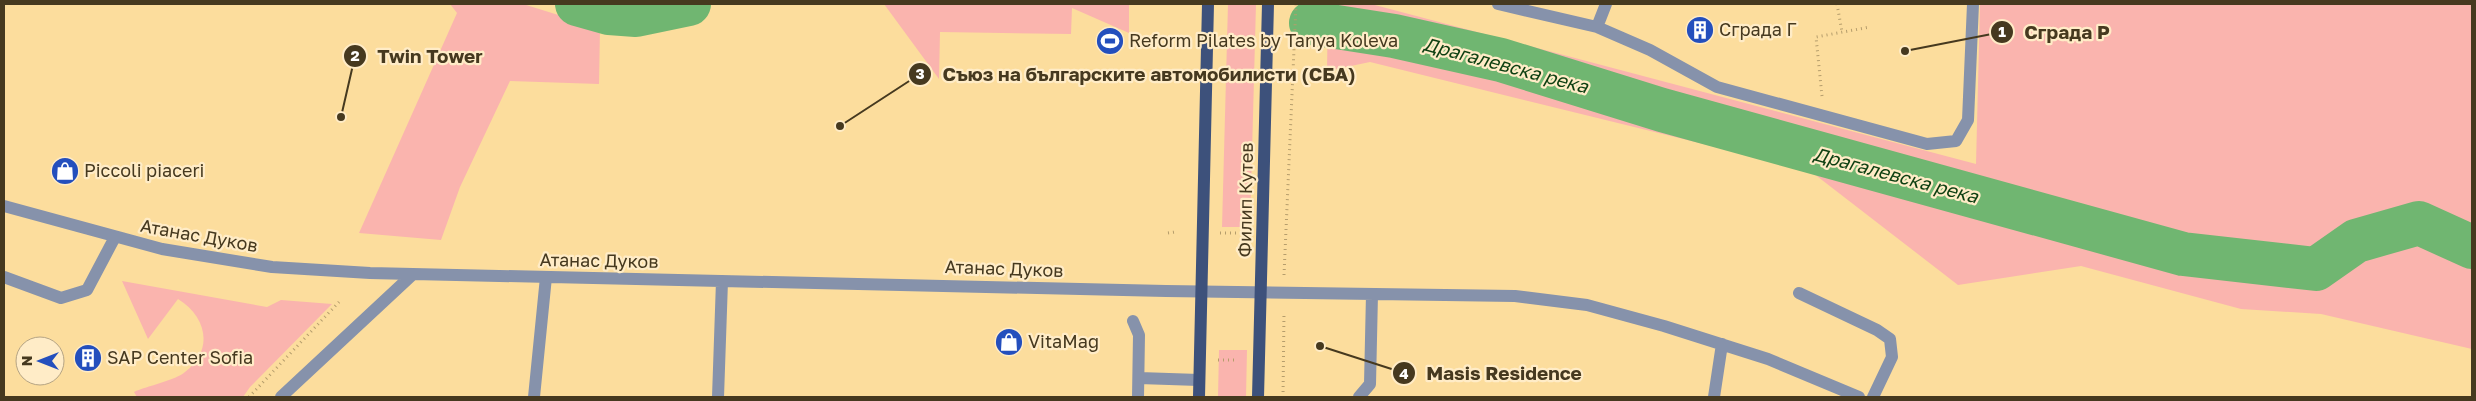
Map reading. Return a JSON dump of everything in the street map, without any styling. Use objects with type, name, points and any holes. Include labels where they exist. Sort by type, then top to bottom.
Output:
[{"type":"main road","points":[[1199,397],[1208,4]]},
{"type":"main road","name":"Филип Кутев","points":[[1258,397],[1268,4]]},
{"type":"street","points":[[1498,4],[1512,5],[1597,27],[1650,50],[1718,87],[1824,114],[1927,144],[1956,141],[1968,120],[1973,4]]},
{"type":"street","points":[[1597,27],[1606,4]]},
{"type":"street","name":"Атанас Дуков","points":[[4,206],[162,249],[272,267],[412,274],[1202,292],[1515,296],[1587,305],[1722,344],[1768,359],[1859,397]]},
{"type":"street","points":[[4,278],[61,298],[87,290],[115,237]]},
{"type":"street","points":[[281,397],[412,274]]},
{"type":"street","points":[[534,397],[546,277]]},
{"type":"street","points":[[718,397],[722,281]]},
{"type":"street","points":[[1360,397],[1370,384],[1372,294]]},
{"type":"street","points":[[1799,294],[1877,330],[1890,339],[1892,357],[1873,397]]},
{"type":"street","points":[[1133,321],[1139,335],[1138,397]]},
{"type":"street","points":[[1714,397],[1722,344]]},
{"type":"street","points":[[1139,378],[1199,380]]},
{"type":"path","points":[[1284,267],[1296,4]]},
{"type":"path","points":[[1837,4],[1842,32]]},
{"type":"path","points":[[1824,114],[1816,37],[1870,27]]},
{"type":"path","points":[[1168,233],[1175,232]]},
{"type":"path","points":[[1216,233],[1242,233]]},
{"type":"path","points":[[249,397],[339,302]]},
{"type":"path","points":[[1283,397],[1284,319]]},
{"type":"path","points":[[1217,360],[1237,360]]},
{"type":"shaded area","points":[[450,4],[523,4],[600,28],[599,84],[510,81],[460,187],[441,240],[359,233],[457,13]]},
{"type":"shaded area","points":[[884,4],[1129,4],[1129,33],[1072,8],[1071,34],[940,32],[939,79]]},
{"type":"shaded area","points":[[1228,4],[1256,4],[1250,227],[1222,227]]},
{"type":"shaded area","points":[[1328,4],[1371,4],[1976,164],[1980,4],[2472,4],[2472,349],[2321,314],[2241,309],[2081,266],[1958,285],[1809,170],[1370,62],[1327,71]]},
{"type":"shaded area","points":[[122,281],[267,307],[281,300],[332,304],[250,387],[243,397],[137,397],[134,392],[175,378],[185,372],[200,354],[203,334],[201,324],[195,315],[188,306],[178,299],[148,339]]},
{"type":"shaded area","points":[[1219,350],[1247,350],[1246,397],[1218,397]]},
{"type":"waterway","name":"Драгалевска река","points":[[577,4],[609,13],[636,15],[689,4]]},
{"type":"waterway","name":"Драгалевска река","points":[[1311,23],[1394,36],[1501,60],[1662,110],[2183,254],[2316,269],[2356,241],[2419,223],[2472,247]]},
{"type":"place","name":"Сграда Г","points":[[1700,30]]},
{"type":"place","name":"Reform Pilates by Tanya Koleva","points":[[1110,41]]},
{"type":"place","name":"Сграда Р","points":[[1905,51]]},
{"type":"place","name":"Twin Tower","points":[[341,117]]},
{"type":"place","name":"Съюз на българските автомобилисти (СБА)","points":[[840,126]]},
{"type":"place","name":"Piccoli piaceri","points":[[65,171]]},
{"type":"place","name":"VitaMag","points":[[1009,342]]},
{"type":"place","name":"Masis Residence","points":[[1320,346]]},
{"type":"place","name":"SAP Center Sofia","points":[[88,358]]}]
